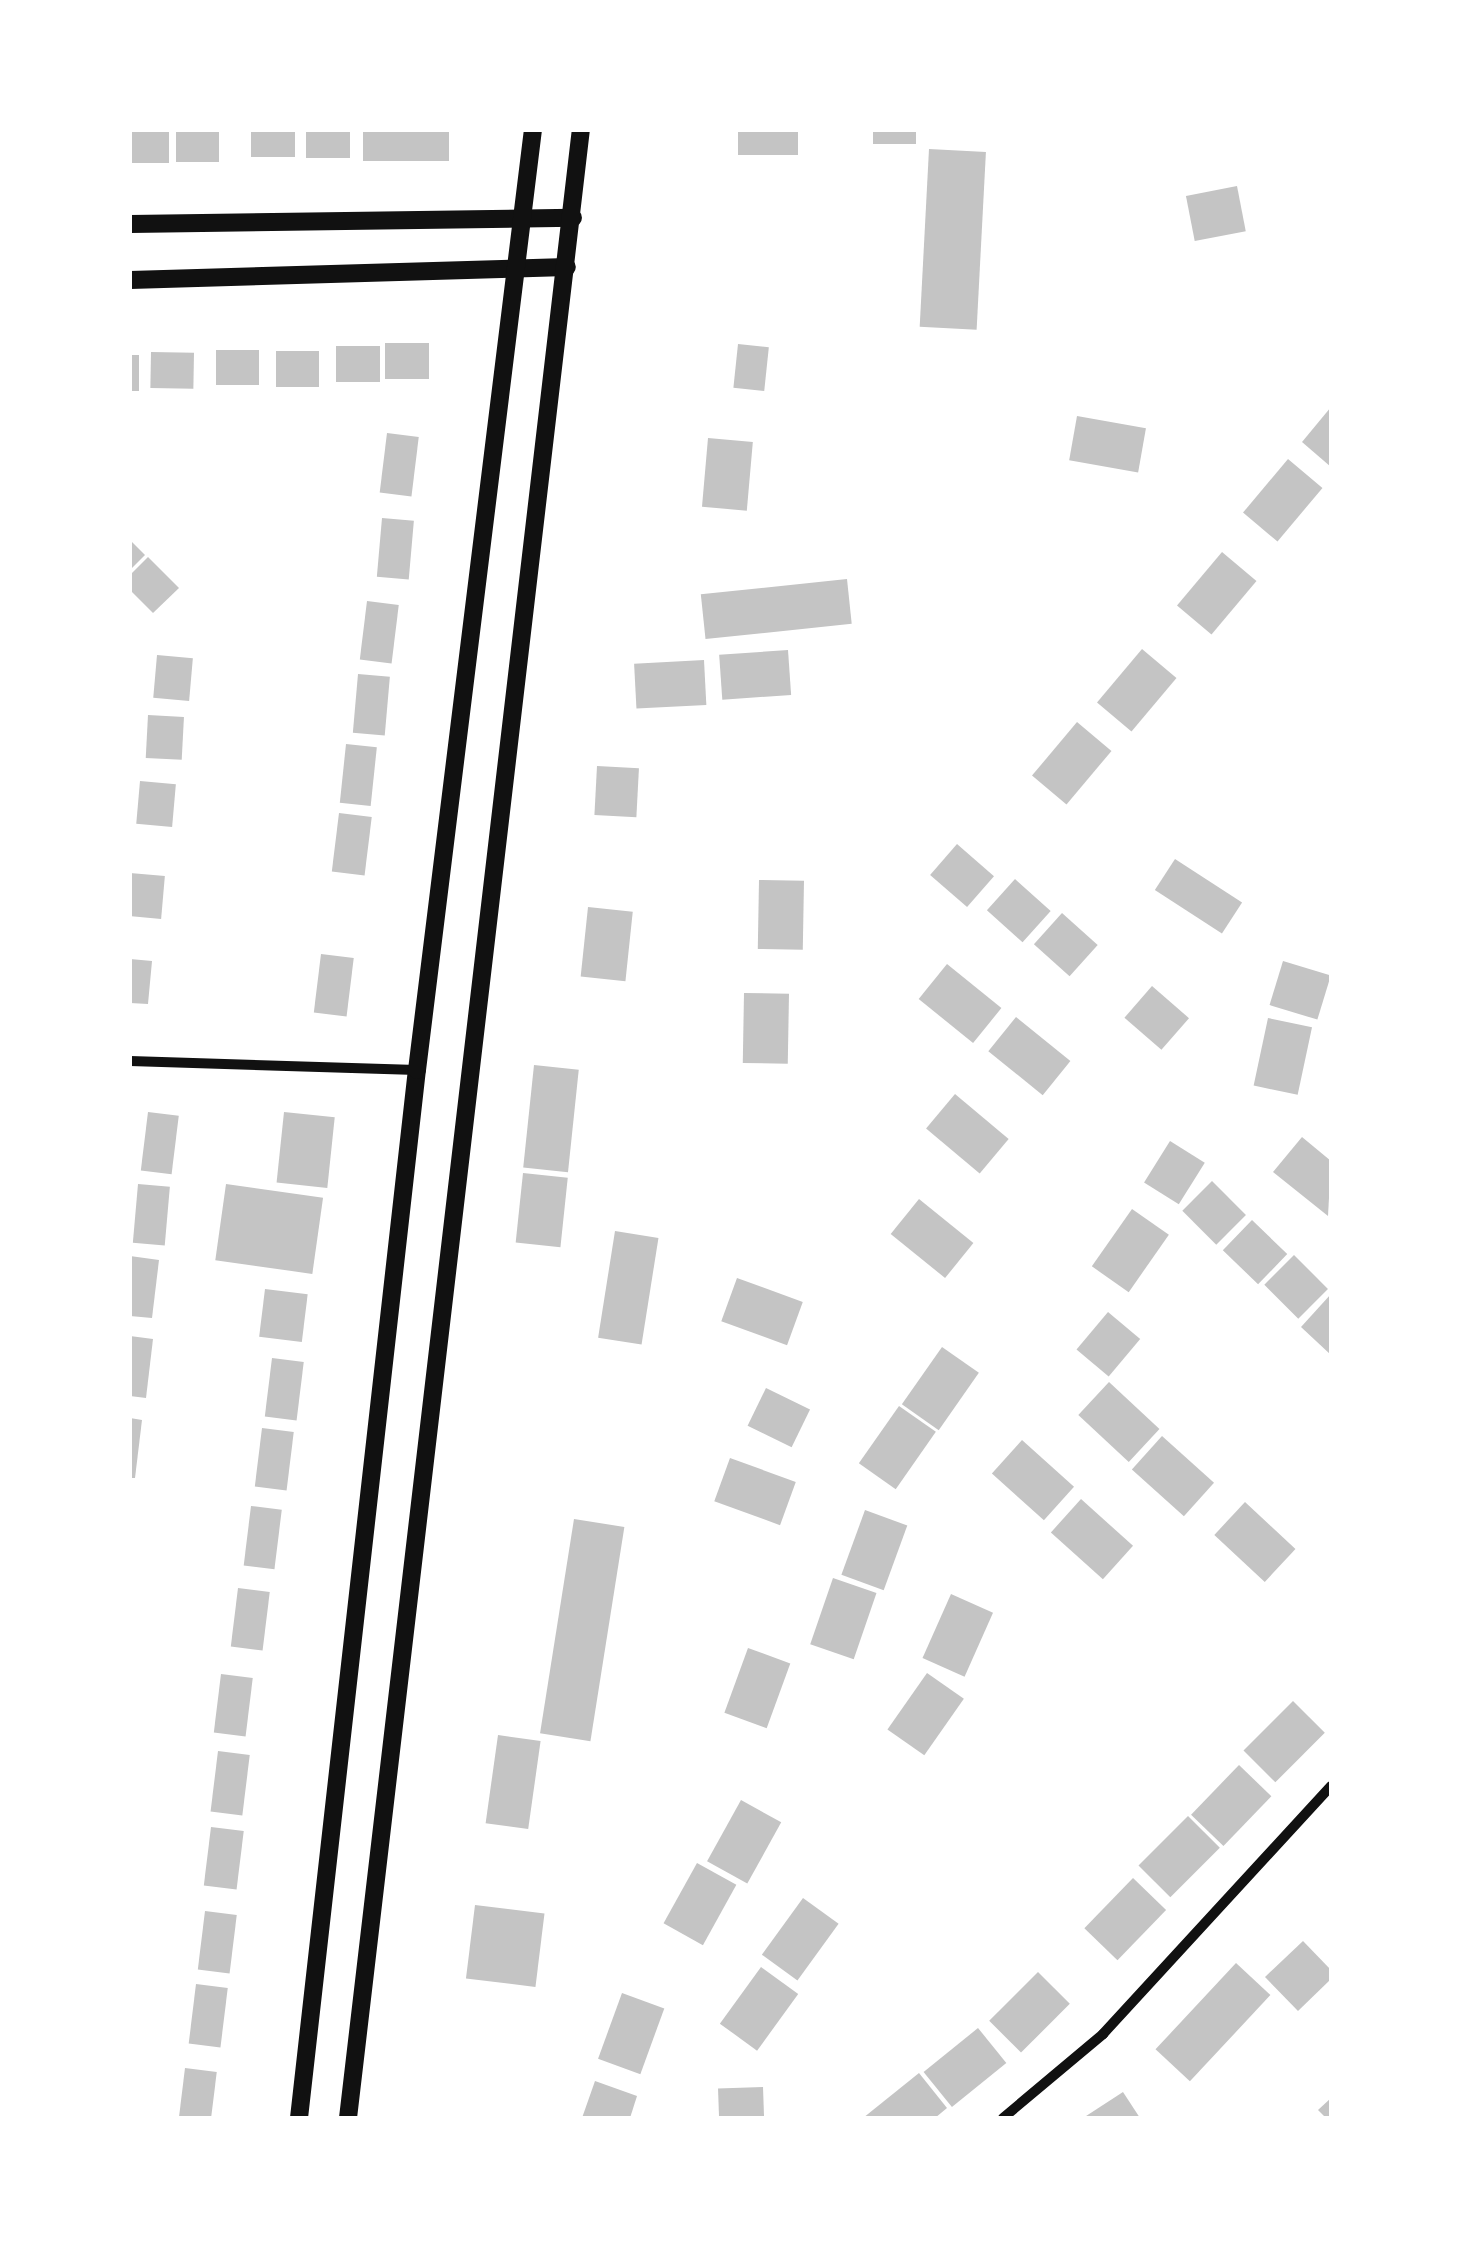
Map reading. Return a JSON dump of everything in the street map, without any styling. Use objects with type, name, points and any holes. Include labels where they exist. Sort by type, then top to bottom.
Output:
[{"type":"main road","points":[[299,2118],[417,1070],[533,130]]},
{"type":"main road","points":[[348,2118],[581,130]]},
{"type":"main road","points":[[130,224],[573,218]]},
{"type":"main road","points":[[130,280],[516,264],[567,267]]},
{"type":"street","points":[[130,1061],[417,1070]]},
{"type":"street","points":[[1003,2118],[1103,2034],[1331,1786]]},
{"type":"building","points":[[130,130],[169,130],[169,163],[130,163]]},
{"type":"building","points":[[176,130],[219,130],[219,162],[176,162]]},
{"type":"building","points":[[251,130],[295,130],[295,157],[251,157]]},
{"type":"building","points":[[306,130],[350,130],[350,158],[306,158]]},
{"type":"building","points":[[363,130],[449,130],[449,161],[363,161]]},
{"type":"building","points":[[738,130],[798,130],[798,155],[738,155]]},
{"type":"building","points":[[873,130],[916,130],[916,144],[873,144]]},
{"type":"building","points":[[929,149],[986,152],[977,330],[920,327]]},
{"type":"building","points":[[1237,186],[1246,231],[1195,241],[1186,196]]},
{"type":"building","points":[[385,343],[429,343],[429,379],[385,379]]},
{"type":"building","points":[[738,344],[769,347],[764,391],[733,388]]},
{"type":"building","points":[[336,346],[380,346],[380,382],[336,382]]},
{"type":"building","points":[[216,350],[259,350],[259,385],[216,385]]},
{"type":"building","points":[[276,351],[319,351],[319,387],[276,387]]},
{"type":"building","points":[[151,352],[194,353],[193,389],[150,388]]},
{"type":"building","points":[[130,355],[139,355],[139,391],[130,391]]},
{"type":"building","points":[[1331,407],[1331,467],[1302,442]]},
{"type":"building","points":[[1077,416],[1146,428],[1138,472],[1069,460]]},
{"type":"building","points":[[387,433],[419,437],[411,496],[380,493]]},
{"type":"building","points":[[708,438],[753,442],[747,511],[702,507]]},
{"type":"building","points":[[1288,459],[1322,488],[1277,542],[1243,513]]},
{"type":"building","points":[[382,518],[414,521],[409,580],[377,577]]},
{"type":"building","points":[[130,540],[145,555],[130,570]]},
{"type":"building","points":[[1222,552],[1256,581],[1211,635],[1177,606]]},
{"type":"building","points":[[148,557],[179,588],[153,613],[130,590],[130,575]]},
{"type":"building","points":[[847,579],[852,624],[706,639],[701,594]]},
{"type":"building","points":[[367,601],[399,605],[392,663],[360,660]]},
{"type":"building","points":[[1142,649],[1176,678],[1131,732],[1097,703]]},
{"type":"building","points":[[788,650],[791,695],[722,700],[719,655]]},
{"type":"building","points":[[157,655],[193,658],[189,701],[153,698]]},
{"type":"building","points":[[704,660],[706,705],[636,709],[634,664]]},
{"type":"building","points":[[358,674],[390,677],[385,736],[353,733]]},
{"type":"building","points":[[148,715],[184,717],[182,760],[146,758]]},
{"type":"building","points":[[1077,722],[1111,751],[1066,805],[1032,776]]},
{"type":"building","points":[[346,744],[377,747],[371,806],[340,803]]},
{"type":"building","points":[[597,766],[639,768],[636,817],[594,815]]},
{"type":"building","points":[[140,781],[176,784],[172,827],[136,824]]},
{"type":"building","points":[[339,813],[372,817],[365,876],[332,872]]},
{"type":"building","points":[[957,844],[994,876],[967,907],[930,875]]},
{"type":"building","points":[[1175,859],[1242,903],[1222,934],[1155,890]]},
{"type":"building","points":[[130,873],[165,876],[161,919],[130,916]]},
{"type":"building","points":[[1015,879],[1051,911],[1023,942],[987,910]]},
{"type":"building","points":[[759,880],[804,881],[803,950],[758,949]]},
{"type":"building","points":[[588,907],[633,912],[625,981],[581,977]]},
{"type":"building","points":[[1062,913],[1098,945],[1070,976],[1034,944]]},
{"type":"building","points":[[321,954],[354,958],[347,1017],[314,1013]]},
{"type":"building","points":[[130,959],[152,961],[148,1004],[130,1003]]},
{"type":"building","points":[[1283,961],[1331,976],[1317,1020],[1270,1005]]},
{"type":"building","points":[[947,964],[1001,1008],[973,1043],[919,999]]},
{"type":"building","points":[[1152,986],[1189,1018],[1161,1050],[1124,1018]]},
{"type":"building","points":[[744,993],[789,994],[788,1064],[743,1063]]},
{"type":"building","points":[[1016,1017],[1070,1061],[1043,1095],[988,1051]]},
{"type":"building","points":[[1268,1018],[1312,1027],[1298,1095],[1254,1085]]},
{"type":"building","points":[[534,1065],[579,1070],[568,1172],[523,1167]]},
{"type":"building","points":[[955,1094],[1009,1139],[980,1173],[926,1128]]},
{"type":"building","points":[[148,1112],[179,1116],[172,1174],[141,1171]]},
{"type":"building","points":[[284,1112],[335,1117],[327,1188],[277,1183]]},
{"type":"building","points":[[1302,1137],[1331,1161],[1328,1216],[1273,1172]]},
{"type":"building","points":[[1170,1141],[1205,1163],[1179,1204],[1144,1183]]},
{"type":"building","points":[[523,1173],[568,1178],[560,1247],[516,1243]]},
{"type":"building","points":[[1212,1181],[1246,1215],[1216,1245],[1182,1211]]},
{"type":"building","points":[[138,1184],[170,1187],[165,1246],[133,1243]]},
{"type":"building","points":[[226,1184],[323,1198],[312,1274],[215,1260]]},
{"type":"building","points":[[919,1199],[973,1243],[945,1278],[891,1234]]},
{"type":"building","points":[[1132,1209],[1169,1235],[1129,1292],[1092,1266]]},
{"type":"building","points":[[1252,1220],[1287,1254],[1258,1284],[1223,1250]]},
{"type":"building","points":[[615,1231],[658,1238],[642,1345],[598,1338]]},
{"type":"building","points":[[1294,1255],[1328,1289],[1298,1319],[1264,1285]]},
{"type":"building","points":[[130,1256],[159,1260],[152,1318],[130,1316]]},
{"type":"building","points":[[737,1278],[803,1302],[787,1345],[721,1321]]},
{"type":"building","points":[[265,1289],[308,1294],[302,1342],[259,1337]]},
{"type":"building","points":[[1331,1294],[1331,1355],[1301,1327]]},
{"type":"building","points":[[1108,1312],[1140,1339],[1109,1377],[1077,1350]]},
{"type":"building","points":[[130,1336],[153,1339],[146,1398],[130,1396]]},
{"type":"building","points":[[942,1347],[979,1373],[939,1430],[902,1404]]},
{"type":"building","points":[[272,1358],[304,1362],[297,1420],[265,1417]]},
{"type":"building","points":[[1109,1382],[1159,1429],[1129,1462],[1078,1415]]},
{"type":"building","points":[[766,1388],[810,1409],[792,1447],[748,1426]]},
{"type":"building","points":[[899,1406],[936,1432],[896,1489],[859,1463]]},
{"type":"building","points":[[130,1418],[142,1420],[135,1478],[130,1478]]},
{"type":"building","points":[[262,1428],[294,1432],[287,1490],[255,1487]]},
{"type":"building","points":[[1162,1436],[1214,1483],[1184,1516],[1132,1469]]},
{"type":"building","points":[[1022,1440],[1074,1487],[1044,1520],[992,1473]]},
{"type":"building","points":[[730,1458],[796,1482],[780,1525],[714,1501]]},
{"type":"building","points":[[1081,1499],[1133,1546],[1103,1579],[1051,1532]]},
{"type":"building","points":[[1245,1502],[1295,1549],[1265,1582],[1214,1535]]},
{"type":"building","points":[[251,1506],[282,1510],[274,1569],[244,1566]]},
{"type":"building","points":[[865,1510],[907,1525],[884,1590],[841,1575]]},
{"type":"building","points":[[574,1519],[624,1527],[590,1741],[540,1733]]},
{"type":"building","points":[[833,1578],[876,1593],[854,1659],[810,1644]]},
{"type":"building","points":[[238,1588],[270,1592],[263,1650],[231,1647]]},
{"type":"building","points":[[951,1594],[993,1613],[965,1677],[923,1658]]},
{"type":"building","points":[[748,1648],[790,1663],[767,1728],[724,1713]]},
{"type":"building","points":[[927,1673],[964,1699],[924,1755],[887,1730]]},
{"type":"building","points":[[221,1674],[253,1678],[246,1736],[214,1733]]},
{"type":"building","points":[[1293,1701],[1325,1733],[1275,1782],[1244,1750]]},
{"type":"building","points":[[498,1735],[541,1741],[528,1829],[486,1823]]},
{"type":"building","points":[[218,1751],[250,1755],[242,1815],[211,1812]]},
{"type":"building","points":[[1239,1765],[1271,1796],[1223,1846],[1191,1815]]},
{"type":"building","points":[[741,1800],[781,1822],[747,1884],[707,1861]]},
{"type":"building","points":[[1188,1816],[1220,1848],[1170,1897],[1139,1865]]},
{"type":"building","points":[[211,1827],[244,1831],[237,1890],[204,1886]]},
{"type":"building","points":[[697,1863],[736,1885],[703,1945],[664,1923]]},
{"type":"building","points":[[1133,1878],[1166,1910],[1117,1960],[1084,1928]]},
{"type":"building","points":[[803,1898],[839,1924],[797,1980],[762,1955]]},
{"type":"building","points":[[475,1905],[544,1914],[535,1987],[466,1978]]},
{"type":"building","points":[[205,1911],[237,1915],[230,1973],[198,1970]]},
{"type":"building","points":[[1303,1941],[1331,1970],[1331,1979],[1298,2011],[1265,1977]]},
{"type":"building","points":[[1236,1963],[1270,1995],[1190,2081],[1156,2049]]},
{"type":"building","points":[[761,1967],[798,1994],[757,2051],[720,2024]]},
{"type":"building","points":[[1038,1972],[1070,2004],[1021,2053],[989,2021]]},
{"type":"building","points":[[196,1984],[228,1988],[220,2047],[189,2044]]},
{"type":"building","points":[[622,1993],[664,2008],[640,2074],[598,2059]]},
{"type":"building","points":[[978,2028],[1006,2063],[952,2107],[924,2072]]},
{"type":"building","points":[[185,2068],[217,2072],[211,2118],[179,2118]]},
{"type":"building","points":[[919,2073],[947,2108],[935,2118],[863,2118]]},
{"type":"building","points":[[595,2081],[637,2096],[630,2118],[582,2118]]},
{"type":"building","points":[[763,2087],[764,2118],[719,2118],[718,2089]]},
{"type":"building","points":[[1123,2092],[1140,2118],[1083,2118]]},
{"type":"building","points":[[1331,2098],[1331,2118],[1326,2118],[1318,2110]]}]
